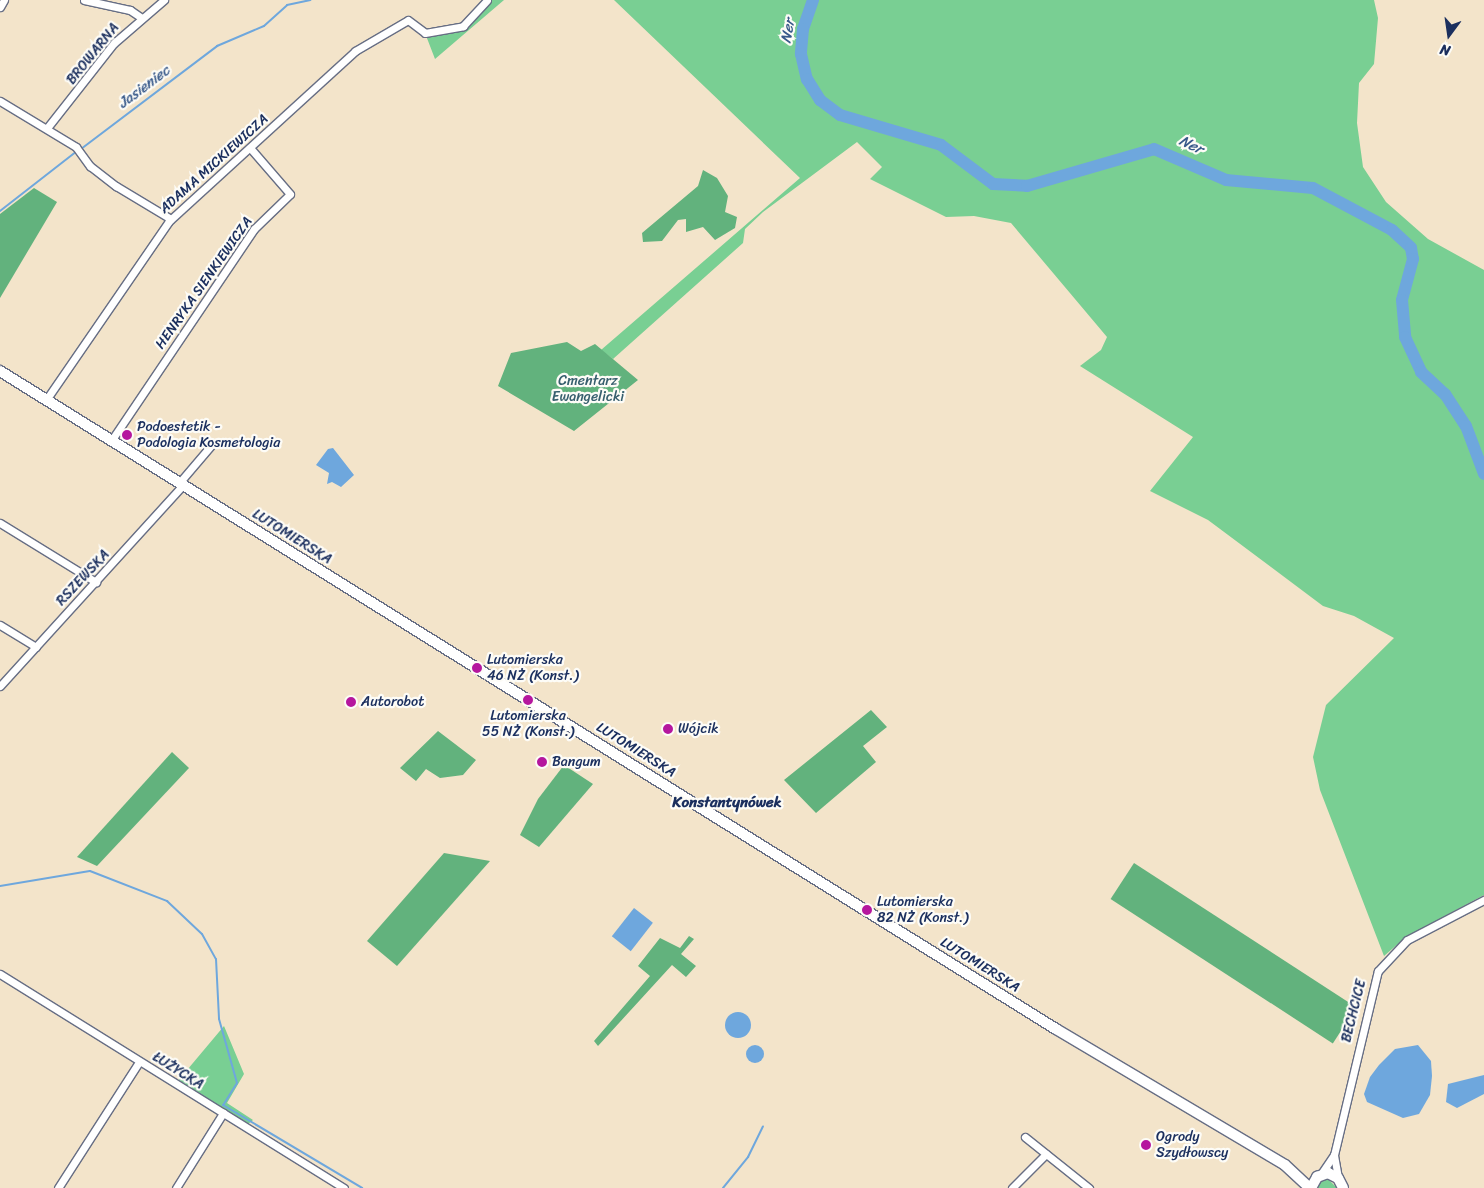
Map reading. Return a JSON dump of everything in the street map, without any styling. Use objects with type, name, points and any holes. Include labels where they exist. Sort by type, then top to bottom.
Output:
[{"type":"main road","name":"LUTOMIERSKA","points":[[0,371],[1056,1028],[1285,1165],[1310,1188]]},
{"type":"main road","name":"LUTOMIERSKA","points":[[1285,1165],[1338,1178]]},
{"type":"main road","points":[[1310,1188],[1320,1175]]},
{"type":"main road","points":[[1338,1178],[1343,1188]]},
{"type":"street","points":[[0,7],[4,0]]},
{"type":"street","points":[[84,0],[109,3],[130,10],[142,18]]},
{"type":"street","name":"BROWARNA","points":[[47,128],[114,43],[164,0]]},
{"type":"street","name":"ADAMA MICKIEWICZA","points":[[46,400],[171,219],[251,149],[369,40],[408,20],[420,31],[439,34],[463,26],[487,0]]},
{"type":"street","points":[[0,101],[76,147],[83,156],[116,186],[171,219]]},
{"type":"street","name":"HENRYKA SIENKIEWICZA","points":[[112,440],[254,229],[290,194],[251,149]]},
{"type":"street","name":"RSZEWSKA","points":[[0,686],[96,582],[181,484],[213,443]]},
{"type":"street","points":[[0,523],[96,582]]},
{"type":"street","points":[[0,625],[36,647]]},
{"type":"street","name":"BECHCICE","points":[[1320,1175],[1334,1155],[1378,971],[1407,940],[1484,900]]},
{"type":"street","name":"ŁUŻYCKA","points":[[0,974],[344,1188]]},
{"type":"street","points":[[58,1188],[140,1062]]},
{"type":"street","points":[[176,1188],[223,1113]]},
{"type":"street","points":[[1025,1138],[1089,1188]]},
{"type":"street","points":[[1012,1188],[1046,1154]]},
{"type":"street","name":"BECHCICE","points":[[1334,1155],[1338,1178]]},
{"type":"green space","points":[[487,0],[504,0],[435,59],[425,33],[463,26]]},
{"type":"green space","points":[[614,0],[1374,0],[1378,18],[1374,64],[1359,83],[1357,123],[1363,167],[1386,202],[1428,239],[1484,270],[1484,895],[1406,937],[1384,956],[1320,790],[1313,757],[1326,705],[1394,638],[1354,616],[1323,606],[1208,520],[1150,491],[1193,437],[1080,366],[1101,350],[1107,337],[1011,223],[974,216],[946,217],[870,179],[882,167],[857,142],[763,212],[745,229],[743,243],[613,359],[601,350],[800,178]]},
{"type":"green space","points":[[703,170],[717,178],[728,196],[725,212],[737,217],[735,228],[715,240],[703,227],[686,232],[686,219],[678,220],[662,241],[643,242],[642,233],[698,186]]},
{"type":"green space","points":[[34,188],[57,202],[0,298],[0,214]]},
{"type":"green space","name":"Cmentarz Ewangelicki","points":[[567,342],[581,351],[595,344],[638,380],[574,431],[498,386],[511,353]]},
{"type":"green space","points":[[871,710],[887,727],[863,746],[876,762],[816,813],[784,780]]},
{"type":"green space","points":[[438,731],[476,760],[463,775],[440,778],[426,769],[416,781],[400,768]]},
{"type":"green space","points":[[172,752],[189,768],[97,866],[77,857]]},
{"type":"green space","points":[[564,765],[593,784],[539,847],[520,835],[538,799]]},
{"type":"green space","points":[[444,853],[490,861],[397,966],[367,941]]},
{"type":"green space","points":[[1134,863],[1356,1007],[1333,1043],[1111,899]]},
{"type":"green space","points":[[689,936],[694,939],[681,954],[696,966],[686,977],[672,965],[598,1046],[594,1041],[650,976],[638,966],[660,938],[680,948]]},
{"type":"green space","points":[[224,1026],[244,1074],[227,1103],[253,1120],[247,1125],[177,1082]]},
{"type":"green space","points":[[1328,1179],[1337,1188],[1317,1188],[1321,1181]]},
{"type":"water","points":[[333,448],[354,475],[341,487],[332,482],[327,484],[329,473],[316,465],[328,449]]},
{"type":"water","points":[[634,908],[653,923],[631,951],[612,936]]},
{"type":"water","points":[[738,1012],[747,1016],[751,1025],[747,1034],[738,1038],[729,1034],[725,1025],[729,1016]]},
{"type":"water","points":[[755,1045],[761,1048],[764,1054],[761,1060],[755,1063],[749,1060],[746,1054],[749,1048]]},
{"type":"water","points":[[1418,1045],[1431,1061],[1432,1076],[1430,1095],[1419,1114],[1403,1118],[1367,1102],[1364,1094],[1370,1077],[1379,1065],[1395,1049]]},
{"type":"water","points":[[1484,1075],[1484,1094],[1457,1108],[1446,1102],[1448,1084]]},
{"type":"waterway","name":"Jasieniec","points":[[81,149],[217,46],[264,26],[287,5],[310,0]]},
{"type":"waterway","name":"Ner","points":[[813,0],[803,29],[801,54],[807,79],[820,100],[840,115],[941,145],[993,184],[1027,186],[1154,149],[1226,180],[1313,188],[1392,230],[1411,248],[1413,259],[1402,300],[1405,337],[1421,372],[1445,394],[1466,426],[1484,474]]},
{"type":"waterway","name":"Jasieniec","points":[[0,211],[77,151]]},
{"type":"waterway","points":[[0,886],[90,871],[167,901],[202,934],[216,959],[219,1019],[237,1083],[223,1105],[362,1188]]},
{"type":"waterway","points":[[723,1188],[748,1157],[763,1126]]},
{"type":"place","name":"Podoestetik - Podologia Kosmetologia","points":[[127,435]]},
{"type":"place","name":"Lutomierska 46 NŻ (Konst.)","points":[[477,668]]},
{"type":"place","name":"Lutomierska 55 NŻ (Konst.)","points":[[528,700]]},
{"type":"place","name":"Autorobot","points":[[351,702]]},
{"type":"place","name":"Wójcik","points":[[668,729]]},
{"type":"place","name":"Bangum","points":[[542,762]]},
{"type":"place","name":"Lutomierska 82 NŻ (Konst.)","points":[[867,910]]},
{"type":"place","name":"Ogrody Szydłowscy","points":[[1146,1145]]},
{"type":"district","name":"Konstantynówek","points":[[727,803]]}]
